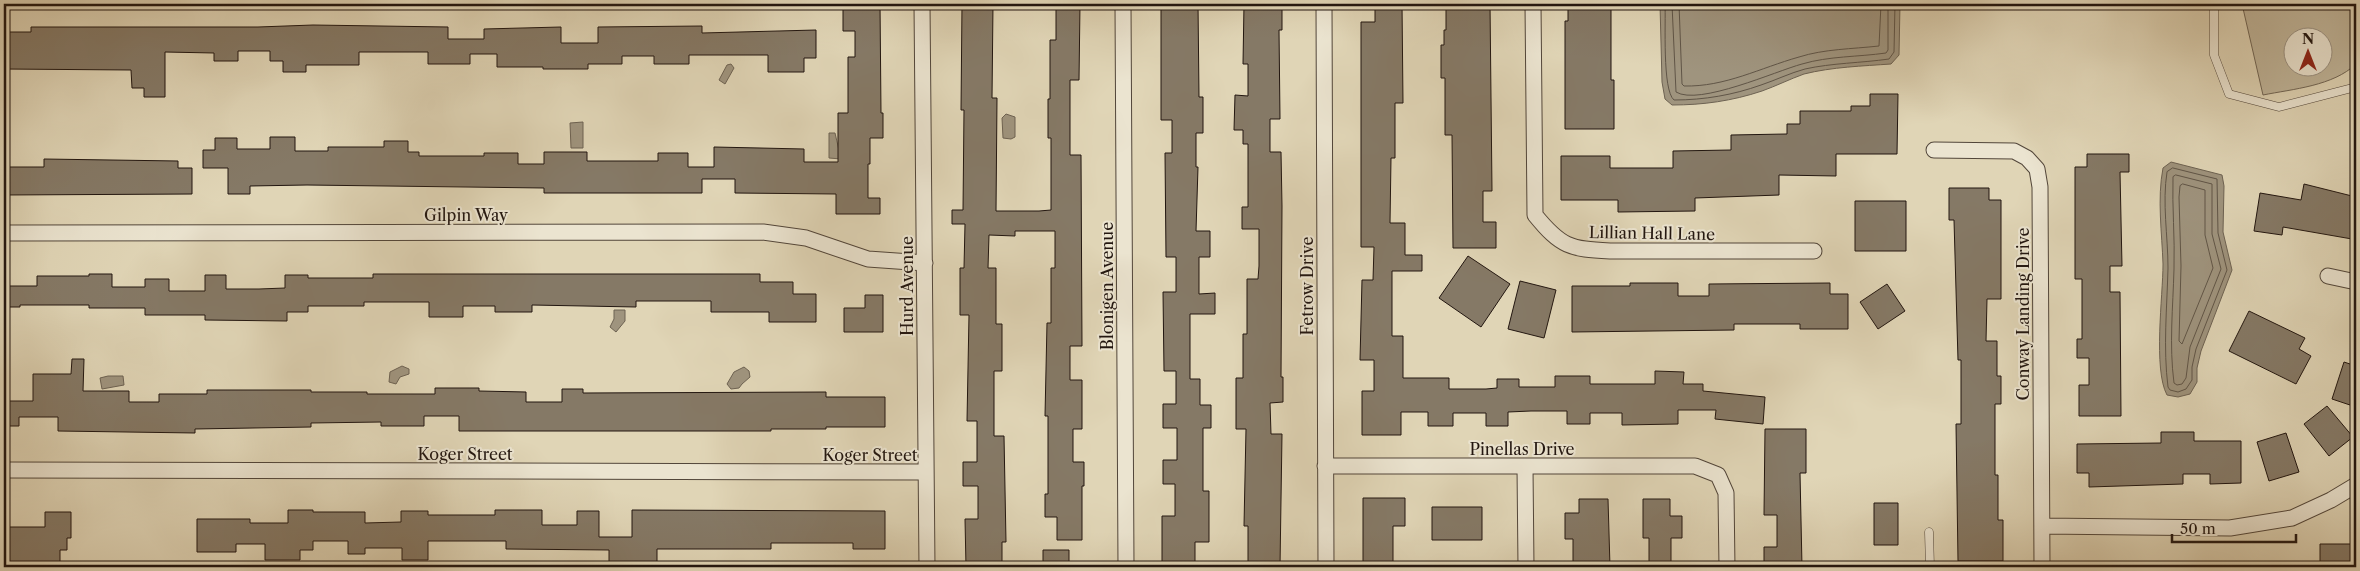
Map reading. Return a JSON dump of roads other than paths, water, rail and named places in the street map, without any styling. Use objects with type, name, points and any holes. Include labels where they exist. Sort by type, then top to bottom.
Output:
[{"type":"street","name":"Hurd Avenue","points":[[922,4],[927,567]]},
{"type":"street","name":"Blonigen Avenue","points":[[1123,4],[1126,567]]},
{"type":"street","name":"Fetrow Drive","points":[[1324,4],[1326,567]]},
{"type":"street","name":"Lillian Hall Lane","points":[[1533,4],[1535,216],[1551,236],[1577,249],[1593,250],[1814,251]]},
{"type":"street","name":"Conway Landing Drive","points":[[1934,150],[2014,151],[2027,158],[2036,169],[2040,188],[2042,567]]},
{"type":"street","name":"Gilpin Way","points":[[4,233],[763,232],[806,238],[868,259],[925,263]]},
{"type":"street","points":[[2328,276],[2356,282]]},
{"type":"street","name":"Pinellas Drive","points":[[1325,466],[1695,466],[1718,475],[1726,493],[1727,567]]},
{"type":"street","points":[[1525,467],[1526,567]]},
{"type":"street","name":"Koger Street","points":[[4,470],[926,472]]},
{"type":"street","points":[[2042,526],[2230,528],[2292,518],[2331,500],[2356,485]]},
{"type":"lane","points":[[2214,4],[2214,54],[2229,94],[2279,107],[2356,87]]},
{"type":"lane","points":[[1929,532],[1930,567]]},
{"type":"water","points":[[1660,4],[1900,4],[1899,55],[1891,64],[1848,67],[1804,74],[1762,91],[1729,100],[1672,105],[1665,99],[1662,82]]},
{"type":"water","points":[[731,64],[734,68],[725,84],[719,80],[727,65]]},
{"type":"water","points":[[1006,114],[1015,117],[1015,137],[1011,139],[1003,138],[1002,118]]},
{"type":"water","points":[[583,122],[583,148],[571,148],[570,123]]},
{"type":"water","points":[[829,133],[835,133],[841,159],[829,158]]},
{"type":"water","points":[[2171,162],[2222,175],[2224,186],[2223,232],[2232,270],[2201,351],[2197,368],[2197,382],[2190,394],[2178,397],[2167,395],[2160,368],[2163,264],[2160,192],[2163,168]]},
{"type":"water","points":[[614,310],[625,310],[625,321],[616,332],[610,327],[614,319]]},
{"type":"water","points":[[402,366],[409,369],[409,374],[400,377],[396,384],[389,382],[390,372]]},
{"type":"water","points":[[744,367],[749,371],[750,377],[739,388],[731,389],[727,384],[734,372]]},
{"type":"water","points":[[123,376],[124,385],[102,389],[100,378]]}]
